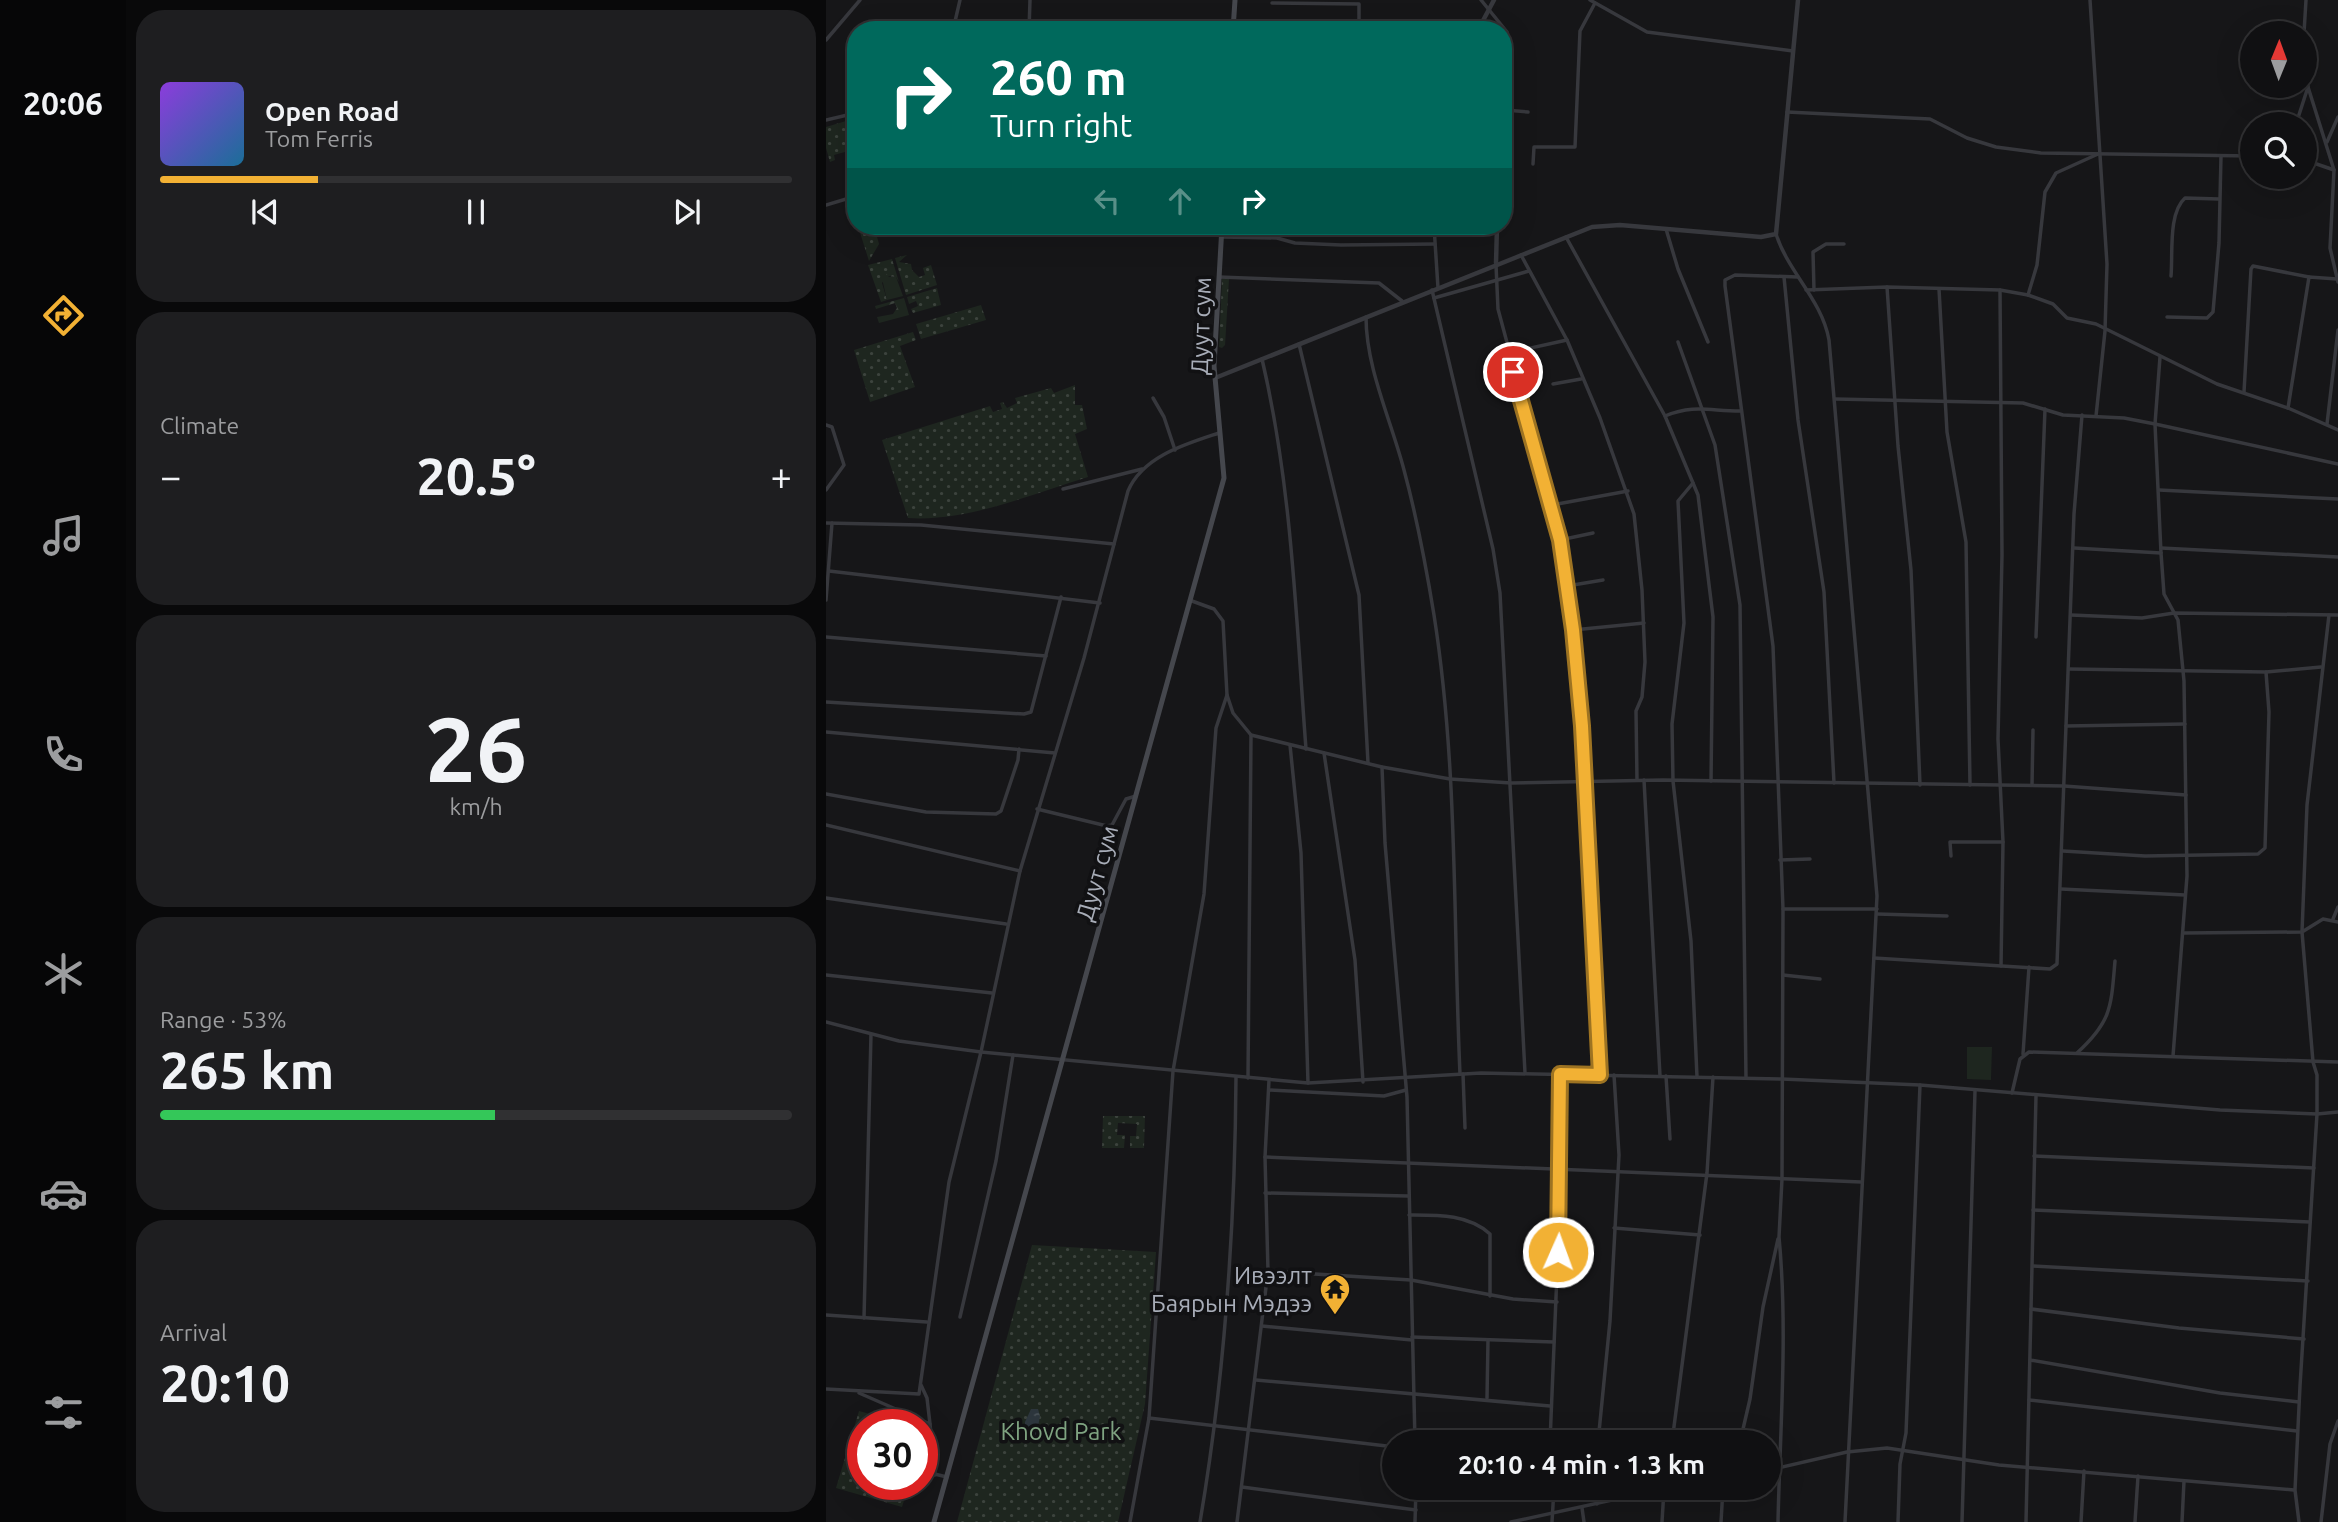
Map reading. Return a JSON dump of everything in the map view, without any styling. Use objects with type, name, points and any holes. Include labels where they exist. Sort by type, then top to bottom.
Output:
[{"type":"main road","points":[[1234,21],[1235,0]]},
{"type":"main road","name":"Дуут сум","points":[[934,1522],[1224,478],[1222,432],[1215,378],[1222,237]]},
{"type":"street","points":[[826,40],[860,0]]},
{"type":"street","points":[[955,21],[960,0]]},
{"type":"street","points":[[1029,21],[1030,0]]},
{"type":"street","points":[[1481,0],[1498,21]]},
{"type":"street","points":[[1483,21],[1494,0]]},
{"type":"street","points":[[1590,0],[1647,32],[1793,51]]},
{"type":"street","points":[[1798,0],[1776,234],[1826,327],[1835,399],[1877,912],[1845,1522]]},
{"type":"street","points":[[2090,0],[2097,141],[2102,152],[2108,264],[2105,331],[2096,416]]},
{"type":"street","points":[[2305,21],[2306,0]]},
{"type":"street","points":[[1272,3],[1359,4],[1359,21]]},
{"type":"street","points":[[1533,164],[1534,147],[1575,147],[1580,32],[1595,3]]},
{"type":"street","points":[[2244,392],[2253,266],[2338,281],[2330,248],[2333,170],[2311,98]]},
{"type":"street","points":[[1512,111],[1528,112]]},
{"type":"street","points":[[1787,111],[1930,119],[1967,138],[1996,147],[2041,153],[2240,156]]},
{"type":"street","points":[[826,120],[847,115]]},
{"type":"street","points":[[2326,144],[2338,117]]},
{"type":"street","points":[[2028,295],[2037,265],[2045,192],[2056,173],[2102,152]]},
{"type":"street","points":[[2167,317],[2207,318],[2213,312],[2221,155]]},
{"type":"street","points":[[2317,164],[2333,170]]},
{"type":"street","points":[[2171,276],[2175,216],[2179,202],[2185,198],[2220,199]]},
{"type":"street","points":[[826,205],[847,199]]},
{"type":"street","points":[[1215,378],[1565,236],[1608,225],[1760,237],[1776,234]]},
{"type":"street","points":[[1666,229],[1678,269],[1708,342]]},
{"type":"street","points":[[1434,235],[1434,298],[1496,570],[1511,783],[1525,1073]]},
{"type":"street","points":[[1497,235],[1498,309],[1552,505],[1573,630],[1600,1075]]},
{"type":"street","points":[[1565,236],[1665,416],[1693,483],[1703,527],[1713,617],[1711,781]]},
{"type":"street","points":[[1222,237],[1277,237],[1295,243],[1340,245],[1435,244]]},
{"type":"street","points":[[1814,290],[1813,252],[1826,244],[1844,244]]},
{"type":"street","points":[[1520,254],[1567,340],[1628,491],[1639,550],[1644,623],[1642,697],[1636,711],[1637,780]]},
{"type":"street","points":[[1434,298],[1529,271]]},
{"type":"street","points":[[1780,1430],[1783,1287],[1779,1237],[1782,1179],[1783,909],[1776,782],[1778,738],[1773,646],[1740,411],[1726,281],[1735,275],[1798,277]]},
{"type":"street","points":[[1219,277],[1379,283],[1402,301]]},
{"type":"street","points":[[1784,277],[1798,420],[1824,592],[1834,784]]},
{"type":"street","points":[[2288,408],[2309,277]]},
{"type":"street","points":[[1887,287],[1894,401],[1911,570],[1920,785]]},
{"type":"street","points":[[1806,290],[1939,288],[2000,290],[2028,295],[2053,304],[2067,318],[2096,324],[2105,331],[2217,384],[2288,408],[2338,430]]},
{"type":"street","points":[[1939,288],[1947,432],[1966,542],[1969,785]]},
{"type":"street","points":[[2000,290],[2000,785],[2003,842],[2001,966]]},
{"type":"street","points":[[1366,317],[1366,344],[1405,472],[1434,618],[1450,779],[1465,1128]]},
{"type":"street","points":[[2327,424],[2338,330]]},
{"type":"street","points":[[1508,353],[1567,340]]},
{"type":"street","points":[[1678,342],[1699,408],[1715,445],[1740,605],[1746,1078]]},
{"type":"street","points":[[1299,344],[1359,595],[1368,763]]},
{"type":"street","points":[[2161,357],[2155,424],[2164,594],[2178,620],[2181,670],[2185,681],[2186,895],[2173,1056]]},
{"type":"street","points":[[1262,359],[1289,520],[1306,749]]},
{"type":"street","points":[[1553,384],[1581,379]]},
{"type":"street","points":[[1153,398],[1164,417],[1175,450]]},
{"type":"street","points":[[1835,399],[2023,403],[2082,415],[2155,424],[2338,464]]},
{"type":"street","points":[[1665,416],[1691,406],[1710,411],[1740,411]]},
{"type":"street","points":[[2036,637],[2045,409]]},
{"type":"street","points":[[1874,958],[2050,969],[2057,964],[2082,415]]},
{"type":"street","points":[[826,425],[834,431],[844,465],[826,491]]},
{"type":"street","points":[[1063,489],[1145,467],[1175,450],[1222,432]]},
{"type":"street","points":[[826,1389],[919,1394],[927,1322],[949,1182],[981,1052],[1006,924],[1037,809],[1100,603],[1128,491],[1133,480],[1145,467]]},
{"type":"street","points":[[1693,483],[1678,501],[1684,623],[1672,724],[1673,781],[1691,941],[1697,1077]]},
{"type":"street","points":[[2159,490],[2338,499]]},
{"type":"street","points":[[1552,505],[1628,491]]},
{"type":"street","points":[[826,523],[921,525],[1114,544]]},
{"type":"street","points":[[826,600],[832,523]]},
{"type":"street","points":[[1560,540],[1593,533]]},
{"type":"street","points":[[2074,548],[2338,557]]},
{"type":"street","points":[[829,571],[1100,603]]},
{"type":"street","points":[[1567,587],[1603,580]]},
{"type":"street","points":[[826,702],[1024,714],[1031,712],[1061,597]]},
{"type":"street","points":[[1192,601],[1214,609],[1223,621],[1227,695],[1233,713],[1251,735],[1382,767],[1450,779],[1511,783],[1644,780],[2032,785],[2186,795]]},
{"type":"street","points":[[2071,615],[2142,618],[2174,613],[2338,615]]},
{"type":"street","points":[[2299,1522],[2295,1490],[2317,1114],[2317,1075],[2313,1062],[2302,932],[2307,804],[2329,615]]},
{"type":"street","points":[[1573,630],[1644,623]]},
{"type":"street","points":[[826,637],[1046,656]]},
{"type":"street","points":[[2069,669],[2266,672],[2321,667]]},
{"type":"street","points":[[2063,851],[2187,856],[2258,854],[2264,848],[2269,712],[2266,672]]},
{"type":"street","points":[[1129,1522],[1149,1418],[1173,1071],[1204,894],[1216,729],[1227,695]]},
{"type":"street","points":[[2066,726],[2185,724]]},
{"type":"street","points":[[2032,785],[2033,730]]},
{"type":"street","points":[[826,732],[1055,753]]},
{"type":"street","points":[[1248,1078],[1251,735]]},
{"type":"street","points":[[1290,745],[1301,853],[1308,1083]]},
{"type":"street","points":[[826,794],[926,812],[996,814],[1001,811],[1018,760],[1019,749]]},
{"type":"street","points":[[1324,753],[1354,960],[1363,1083]]},
{"type":"street","points":[[1382,767],[1385,843],[1406,1090],[1415,1430]]},
{"type":"street","points":[[1644,780],[1660,1076]]},
{"type":"street","points":[[1037,809],[1107,826],[1112,825],[1126,799],[1137,796]]},
{"type":"street","points":[[826,825],[1020,871]]},
{"type":"street","points":[[1951,856],[1950,842],[2003,842]]},
{"type":"street","points":[[1780,860],[1810,859]]},
{"type":"street","points":[[2061,889],[2186,895]]},
{"type":"street","points":[[826,898],[1006,924]]},
{"type":"street","points":[[2184,933],[2302,932],[2312,922],[2335,921],[2338,907]]},
{"type":"street","points":[[1783,909],[1947,916]]},
{"type":"street","points":[[2077,1054],[2106,1022],[2111,1008],[2115,961]]},
{"type":"street","points":[[2012,1093],[2023,1054],[2029,967]]},
{"type":"street","points":[[826,975],[992,993]]},
{"type":"street","points":[[1783,975],[1820,979]]},
{"type":"street","points":[[826,1022],[871,1034],[981,1052],[1308,1083],[1363,1083],[1461,1074],[1525,1073],[1713,1077],[1866,1082],[2317,1114],[2338,1112]]},
{"type":"street","points":[[864,1318],[871,1034]]},
{"type":"street","points":[[2023,1054],[2338,1062]]},
{"type":"street","points":[[960,1317],[996,1161],[1013,1055]]},
{"type":"street","points":[[1550,1430],[1560,1169],[1560,1074]]},
{"type":"street","points":[[1599,1430],[1610,1321],[1618,1171],[1619,1118],[1614,1075]]},
{"type":"street","points":[[1666,1076],[1670,1139]]},
{"type":"street","points":[[1200,1522],[1214,1427],[1233,1231],[1236,1077]]},
{"type":"street","points":[[1674,1430],[1707,1173],[1713,1077]]},
{"type":"street","points":[[1237,1522],[1268,1271],[1265,1157],[1269,1080]]},
{"type":"street","points":[[1898,1522],[1920,1086]]},
{"type":"street","points":[[1269,1090],[1384,1096],[1406,1090]]},
{"type":"street","points":[[1962,1522],[1975,1091]]},
{"type":"street","points":[[2026,1522],[2036,1096]]},
{"type":"street","points":[[2034,1156],[2314,1168]]},
{"type":"street","points":[[1265,1157],[1707,1173],[1861,1182]]},
{"type":"street","points":[[1265,1193],[1408,1196]]},
{"type":"street","points":[[2034,1210],[2310,1222]]},
{"type":"street","points":[[1409,1215],[1461,1219],[1482,1227],[1490,1234],[1490,1296]]},
{"type":"street","points":[[1614,1228],[1700,1234]]},
{"type":"street","points":[[1744,1430],[1763,1307],[1779,1237]]},
{"type":"street","points":[[2032,1266],[2308,1281]]},
{"type":"street","points":[[1268,1271],[1411,1280],[1490,1296],[1556,1302]]},
{"type":"street","points":[[2031,1310],[2179,1328],[2304,1339]]},
{"type":"street","points":[[826,1315],[927,1322]]},
{"type":"street","points":[[1262,1326],[1412,1339],[1554,1342]]},
{"type":"street","points":[[1487,1398],[1488,1340]]},
{"type":"street","points":[[2030,1360],[2220,1393],[2299,1402]]},
{"type":"street","points":[[1256,1380],[1487,1398],[1551,1406]]},
{"type":"street","points":[[920,1383],[927,1398],[928,1409]]},
{"type":"street","points":[[854,1390],[896,1409]]},
{"type":"street","points":[[2029,1400],[2298,1431]]},
{"type":"street","points":[[1149,1418],[1382,1446]]},
{"type":"street","points":[[2321,1522],[2330,1444],[2338,1421]]},
{"type":"street","points":[[1781,1468],[1868,1448],[1903,1450],[1965,1460],[2295,1490]]},
{"type":"street","points":[[2081,1522],[2084,1471]]},
{"type":"street","points":[[938,1476],[947,1478]]},
{"type":"street","points":[[2135,1522],[2138,1476]]},
{"type":"street","points":[[2182,1522],[2185,1481]]},
{"type":"street","points":[[1242,1487],[1416,1510]]},
{"type":"street","points":[[1415,1522],[1416,1500]]},
{"type":"street","points":[[1552,1522],[1553,1500]]},
{"type":"street","points":[[1511,1522],[1614,1500]]},
{"type":"street","points":[[1662,1522],[1664,1500]]},
{"type":"street","points":[[1721,1522],[1722,1500]]},
{"type":"street","points":[[1777,1522],[1778,1500]]},
{"type":"street","points":[[1582,1508],[1584,1522]]},
{"type":"green space","points":[[847,121],[847,151],[834,155],[835,160],[830,162],[826,148],[826,127]]},
{"type":"green space","points":[[861,235],[876,235],[879,244],[869,261]]},
{"type":"green space","points":[[907,255],[899,262],[911,264],[912,270],[919,277],[925,275],[923,268],[931,265],[937,285],[906,295],[895,258]]},
{"type":"green space","points":[[892,259],[899,282],[896,277],[887,276],[882,283],[887,300],[881,302],[868,265]]},
{"type":"green space","points":[[885,272],[889,277],[896,277],[903,296],[887,300],[881,274]]},
{"type":"green space","points":[[1222,279],[1229,279],[1225,345],[1222,348],[1219,347]]},
{"type":"green space","points":[[937,288],[941,305],[913,313],[911,309],[918,306],[916,301],[909,304],[907,297]]},
{"type":"green space","points":[[904,298],[909,315],[879,323],[877,317],[893,314],[897,308],[895,303],[876,309],[875,306]]},
{"type":"green space","points":[[981,305],[986,320],[921,339],[916,324]]},
{"type":"green space","points":[[913,332],[916,340],[900,346],[915,387],[870,402],[854,350]]},
{"type":"green space","points":[[1075,385],[1075,405],[1082,405],[1087,429],[1075,434],[1088,477],[976,511],[953,516],[908,518],[882,440],[990,406],[993,412],[1002,409],[1000,403],[1003,402],[1007,408],[1017,403],[1015,398],[1051,388],[1054,393]]},
{"type":"green space","points":[[1967,1047],[1992,1047],[1991,1080],[1967,1079]]},
{"type":"green space","points":[[1103,1116],[1145,1116],[1144,1148],[1130,1148],[1130,1136],[1136,1136],[1137,1124],[1118,1123],[1117,1135],[1125,1135],[1124,1148],[1102,1148]]},
{"type":"green space","name":"Khovd Park","points":[[1032,1245],[1156,1252],[1145,1404],[1118,1522],[957,1522]]},
{"type":"green space","points":[[847,1451],[847,1491],[836,1488]]},
{"type":"green space","points":[[878,1500],[904,1500],[902,1507]]},
{"type":"water","points":[[1031,1409],[1038,1409],[1040,1416],[1036,1437],[1030,1440],[1025,1437],[1025,1422]]},
{"type":"place","name":"Ивээлт Баярын Мэдээ","points":[[1335,1316]]},
{"type":"route","points":[[1513,372],[1552,505],[1570,608],[1582,726],[1598,1012],[1600,1075],[1560,1074],[1558,1252]]}]
